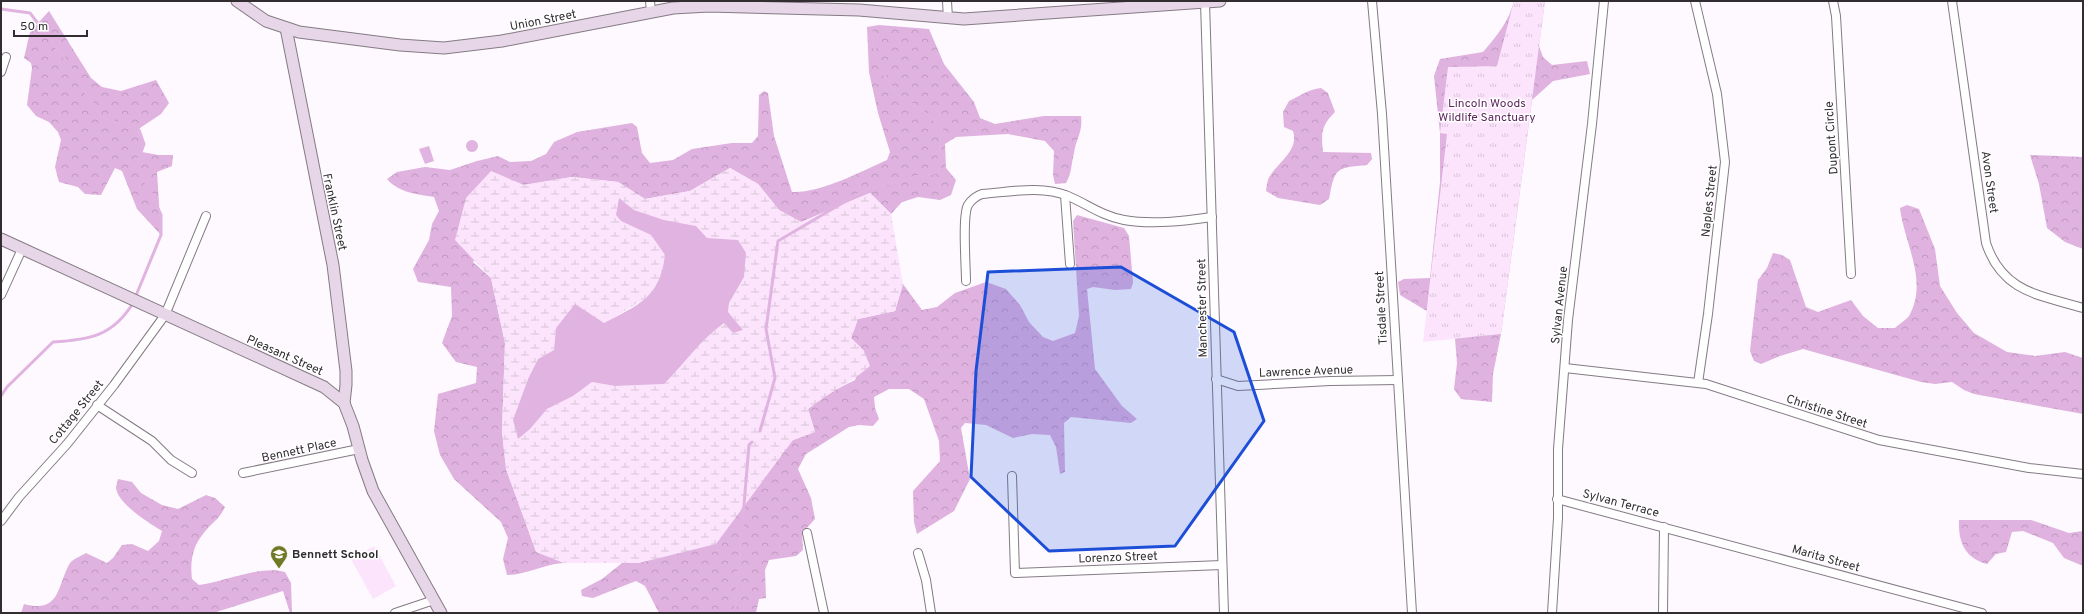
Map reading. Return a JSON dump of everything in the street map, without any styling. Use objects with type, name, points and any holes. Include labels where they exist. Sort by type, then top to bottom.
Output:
[{"type":"street","name":"Union Street","points":[[237,1],[262,19],[299,32],[400,45],[457,47],[502,42],[651,7],[673,8],[734,5],[858,10],[948,19],[1008,18],[1220,1]]},
{"type":"street","points":[[947,1],[948,19]]},
{"type":"street","name":"Tisdale Street","points":[[1372,1],[1382,117],[1412,613]]},
{"type":"street","name":"Sylvan Avenue","points":[[1552,613],[1558,499],[1558,449],[1565,368],[1604,1]]},
{"type":"street","name":"Naples Street","points":[[1695,1],[1717,94],[1725,162],[1724,186],[1698,383]]},
{"type":"street","name":"Dupont Circle","points":[[1833,1],[1836,16],[1851,274]]},
{"type":"street","name":"Avon Street","points":[[1952,1],[1986,243],[1991,259],[2002,274],[2030,293],[2083,308]]},
{"type":"street","name":"Manchester Street","points":[[1205,2],[1224,613]]},
{"type":"street","name":"Franklin Street","points":[[286,28],[335,275],[346,371],[344,403]]},
{"type":"street","points":[[1,72],[6,57]]},
{"type":"street","points":[[966,281],[965,218],[967,206],[974,197],[982,194],[1008,191],[1049,191],[1065,195],[1103,215],[1125,220],[1170,221],[1212,217]]},
{"type":"street","points":[[1065,195],[1070,264]]},
{"type":"street","name":"Cottage Street","points":[[1,521],[67,444],[165,315],[206,216]]},
{"type":"street","name":"Pleasant Street","points":[[1,239],[324,387],[344,403],[354,426],[359,449],[373,491],[441,613]]},
{"type":"street","points":[[1,295],[22,249]]},
{"type":"street","name":"Christine Street","points":[[1565,368],[1698,383],[1744,395],[1879,440],[2029,468],[2083,474]]},
{"type":"street","name":"Lawrence Avenue","points":[[1216,379],[1238,386],[1330,381],[1398,380]]},
{"type":"street","points":[[97,405],[152,441],[171,460],[192,473]]},
{"type":"street","name":"Bennett Place","points":[[243,473],[359,449]]},
{"type":"street","name":"Lorenzo Street","points":[[1012,476],[1015,573],[1222,565]]},
{"type":"street","name":"Sylvan Terrace","points":[[1558,499],[1664,527],[1663,613]]},
{"type":"street","name":"Marita Street","points":[[1664,527],[1982,613]]},
{"type":"street","points":[[807,533],[824,613]]},
{"type":"street","points":[[918,553],[927,585],[931,613]]},
{"type":"street","points":[[395,613],[434,600]]},
{"type":"highlighted area","points":[[1121,267],[1234,332],[1264,421],[1175,546],[1049,551],[971,477],[976,371],[988,272]]},
{"type":"green space","name":"Lincoln Woods Wildlife Sanctuary","points":[[1514,1],[1545,1],[1539,46],[1543,57],[1552,65],[1587,61],[1590,74],[1553,81],[1532,100],[1501,334],[1493,374],[1492,402],[1461,399],[1454,389],[1457,363],[1455,339],[1435,316],[1400,295],[1398,282],[1404,279],[1430,278],[1440,182],[1440,133],[1434,76],[1440,59],[1483,52],[1502,28]]},
{"type":"green space","name":"Lincoln Woods Wildlife Sanctuary","points":[[1514,1],[1545,1],[1501,334],[1423,342],[1447,134],[1440,133],[1448,67],[1497,66]]},
{"type":"green space","points":[[49,11],[91,78],[102,87],[121,91],[156,80],[169,103],[161,114],[137,130],[144,144],[142,152],[158,155],[173,155],[172,166],[157,172],[161,235],[137,209],[122,171],[115,168],[101,195],[85,194],[78,187],[59,182],[55,167],[61,140],[58,132],[49,122],[36,116],[27,105],[32,68],[31,63],[24,58],[30,32]]},
{"type":"green space","points":[[879,25],[929,29],[944,64],[974,102],[980,118],[995,124],[1044,116],[1081,116],[1080,131],[1066,183],[1055,184],[1053,175],[1054,151],[1045,141],[1008,134],[956,137],[945,144],[946,168],[956,180],[951,195],[940,200],[918,197],[902,202],[891,214],[870,193],[801,222],[779,210],[758,184],[730,168],[690,191],[645,199],[618,182],[572,177],[524,185],[473,262],[491,278],[505,343],[502,431],[506,469],[536,551],[564,563],[549,565],[514,575],[507,575],[503,559],[508,538],[501,522],[454,479],[440,455],[434,431],[438,394],[476,383],[477,367],[456,362],[442,343],[452,316],[451,287],[418,282],[413,269],[429,240],[432,224],[439,211],[434,197],[415,194],[403,190],[392,184],[387,179],[397,172],[425,167],[450,170],[498,156],[510,162],[531,161],[546,154],[554,142],[577,132],[632,123],[637,127],[642,153],[650,163],[673,160],[692,149],[732,143],[752,143],[758,136],[759,95],[764,91],[768,93],[774,136],[792,192],[815,189],[828,185],[853,176],[887,160],[890,152],[878,113],[869,72],[867,27]]},
{"type":"green space","points":[[1321,88],[1328,93],[1335,112],[1327,121],[1323,130],[1323,152],[1371,153],[1372,159],[1367,165],[1349,167],[1339,171],[1335,175],[1329,199],[1320,205],[1278,198],[1266,191],[1268,181],[1270,176],[1288,155],[1294,138],[1293,131],[1284,127],[1283,112],[1289,101],[1309,91]]},
{"type":"green space","points":[[2030,155],[2083,157],[2083,249],[2065,242],[2047,228],[2039,184]]},
{"type":"green space","points":[[730,168],[758,184],[779,210],[801,222],[870,193],[891,214],[903,284],[895,311],[858,319],[851,338],[864,351],[870,366],[855,378],[808,409],[815,432],[793,440],[716,544],[639,563],[564,563],[536,552],[506,469],[502,431],[505,343],[491,278],[455,240],[466,198],[491,171],[524,185],[572,177],[618,182],[645,199],[690,191]],"holes":[[[619,198],[634,210],[664,220],[696,226],[707,238],[738,240],[744,277],[729,303],[728,312],[743,330],[733,333],[724,323],[707,337],[663,384],[615,386],[592,382],[573,396],[547,409],[530,429],[518,438],[513,420],[528,379],[538,359],[554,350],[556,328],[575,305],[604,323],[650,296],[663,275],[665,255],[651,235],[621,221],[616,215]]]},
{"type":"green space","points":[[1907,205],[1919,209],[1935,249],[1940,286],[1957,313],[1974,333],[2007,352],[2035,356],[2065,352],[2083,358],[2083,414],[1974,394],[1964,390],[1952,382],[1935,384],[1921,382],[1803,349],[1761,364],[1754,361],[1750,351],[1758,280],[1767,268],[1773,253],[1782,255],[1790,260],[1806,307],[1818,312],[1851,300],[1863,316],[1878,328],[1895,328],[1908,318],[1915,303],[1917,289],[1914,262],[1902,221],[1900,208]]},
{"type":"green space","points":[[1077,215],[1124,228],[1129,236],[1133,282],[1131,289],[1115,290],[1093,287],[1087,289],[1095,369],[1122,406],[1137,419],[1131,423],[1071,417],[1064,423],[1065,472],[1060,474],[1056,447],[1050,435],[1032,434],[1013,438],[986,425],[965,423],[961,428],[970,479],[954,511],[917,534],[914,522],[913,491],[940,461],[939,441],[924,399],[909,389],[889,389],[874,397],[875,408],[879,419],[873,426],[859,425],[849,427],[806,454],[798,469],[811,498],[815,519],[802,533],[803,550],[796,556],[769,560],[765,570],[766,598],[759,599],[756,613],[659,613],[645,586],[636,581],[593,598],[582,596],[581,590],[602,579],[622,563],[639,563],[793,440],[815,432],[808,409],[827,394],[855,380],[864,351],[851,338],[858,319],[895,311],[903,284],[922,310],[937,307],[955,293],[986,282],[1006,289],[1020,305],[1029,322],[1043,337],[1053,341],[1075,333],[1079,316],[1073,221]]},
{"type":"green space","points":[[118,479],[132,482],[141,493],[162,505],[178,509],[206,495],[215,498],[225,507],[196,544],[191,567],[192,579],[199,585],[254,572],[275,570],[285,572],[291,583],[292,613],[290,613],[283,591],[213,613],[21,613],[24,604],[36,606],[45,605],[51,601],[56,596],[70,563],[86,553],[107,563],[113,558],[122,545],[132,544],[148,551],[159,541],[162,531],[128,507],[118,494],[116,488]]},
{"type":"green space","points":[[1959,520],[2031,520],[2069,533],[2083,531],[2083,566],[2064,558],[2053,543],[2023,531],[2012,532],[2006,552],[1996,554],[1987,564],[1973,558],[1964,548],[1960,535]]},
{"type":"green space","points":[[374,546],[396,586],[373,599],[351,559]]},
{"type":"shaded area","points":[[472,140],[476,142],[478,146],[476,150],[472,152],[468,150],[466,146],[468,142]]},
{"type":"shaded area","points":[[429,146],[434,161],[425,164],[419,149]]},
{"type":"shaded area","points":[[619,198],[634,210],[664,220],[696,226],[707,238],[738,240],[746,253],[744,277],[729,303],[728,312],[743,330],[733,333],[724,323],[700,344],[664,384],[615,386],[592,382],[573,396],[547,409],[530,429],[518,439],[513,420],[528,379],[538,359],[554,350],[556,328],[575,304],[604,323],[637,305],[652,291],[658,281],[665,255],[651,235],[621,221],[616,215]]},
{"type":"waterway","points":[[1,9],[30,13],[63,56],[102,118],[139,130],[144,144],[137,163],[161,215],[161,235],[135,298]]},
{"type":"waterway","points":[[760,431],[775,378],[766,329],[778,241],[868,188],[938,172],[942,125],[895,93],[878,64],[871,30]]},
{"type":"waterway","points":[[1,396],[7,387],[53,342],[78,340],[99,334],[117,323],[133,303]]},
{"type":"waterway","points":[[735,613],[749,445],[752,442]]},
{"type":"place","name":"Bennett School","points":[[279,569]]}]
